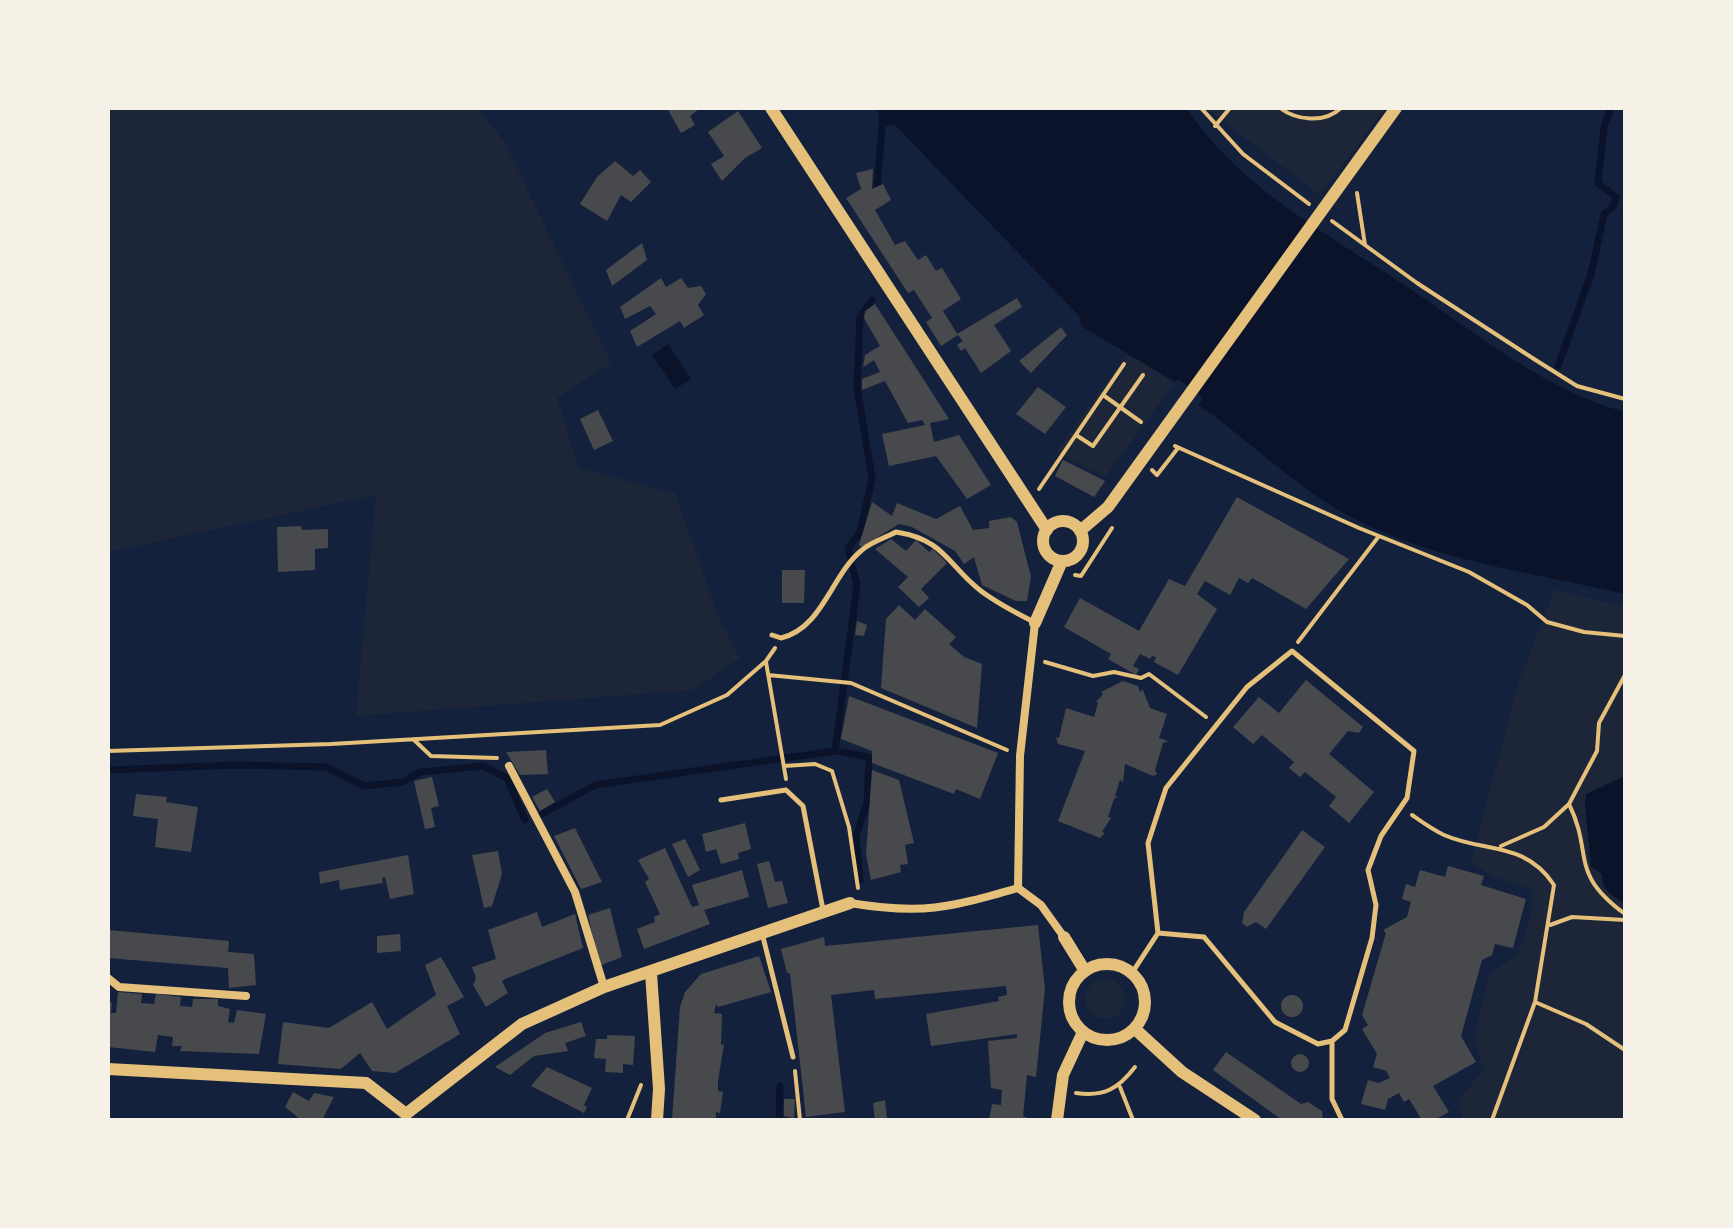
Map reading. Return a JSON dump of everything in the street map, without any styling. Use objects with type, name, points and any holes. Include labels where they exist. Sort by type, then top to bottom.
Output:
[{"type":"street","points":[[771,108],[1047,530],[1044,547],[1051,556],[1062,561]]},
{"type":"street","points":[[1080,531],[1108,507],[1396,108]]},
{"type":"street","points":[[1018,888],[1020,756],[1035,623],[1062,561],[1078,554],[1083,543],[1080,531],[1064,521],[1047,530]]},
{"type":"street","points":[[509,766],[575,892],[604,987]]},
{"type":"street","points":[[108,1069],[366,1083],[403,1117],[522,1024],[604,987],[823,911],[855,904],[932,910],[1018,888]]},
{"type":"street","points":[[1018,888],[1041,905],[1085,971]]},
{"type":"street","points":[[1109,964],[1132,973],[1144,994],[1141,1019],[1135,1029],[1115,1040],[1092,1038],[1083,1032],[1070,1013],[1068,1001],[1070,990],[1085,971],[1109,964]]},
{"type":"street","points":[[651,973],[659,1089],[657,1120]]},
{"type":"street","points":[[108,978],[119,987],[246,996]]},
{"type":"street","points":[[1135,1029],[1182,1072],[1255,1120]]},
{"type":"street","points":[[1057,1120],[1063,1075],[1083,1032]]},
{"type":"lane","points":[[772,635],[781,638],[799,631],[815,615],[846,568],[863,550],[896,532],[912,535],[953,559],[979,589],[1035,623]]},
{"type":"lane","points":[[1132,973],[1158,933],[1148,843],[1166,788],[1247,687],[1292,651],[1414,751],[1407,798],[1381,836],[1368,870],[1376,905],[1372,938],[1345,1030],[1332,1041],[1318,1044],[1275,1022],[1204,937],[1158,933]]},
{"type":"lane","points":[[721,800],[786,790],[803,806],[823,911]]},
{"type":"lane","points":[[761,931],[793,1057]]},
{"type":"lane","points":[[1332,1041],[1332,1099],[1342,1120]]},
{"type":"path","points":[[1201,108],[1243,154],[1316,209]]},
{"type":"path","points":[[1215,126],[1230,108]]},
{"type":"path","points":[[1279,108],[1314,119],[1333,115],[1341,108]]},
{"type":"path","points":[[1357,193],[1365,245]]},
{"type":"path","points":[[1328,218],[1472,320],[1577,386],[1625,399]]},
{"type":"path","points":[[1029,504],[1124,364]]},
{"type":"path","points":[[1076,435],[1093,446],[1143,375]]},
{"type":"path","points":[[1103,395],[1141,422]]},
{"type":"path","points":[[1151,469],[1157,475],[1177,447],[1469,572],[1527,605],[1547,622],[1584,632],[1625,636]]},
{"type":"path","points":[[1292,651],[1379,536]]},
{"type":"path","points":[[108,751],[660,725],[727,695],[766,661],[781,638]]},
{"type":"path","points":[[1031,658],[1093,676],[1114,672],[1141,678],[1149,674],[1216,724]]},
{"type":"path","points":[[766,661],[784,766],[815,764],[832,771],[849,827],[855,904]]},
{"type":"path","points":[[768,675],[851,683],[1020,756]]},
{"type":"path","points":[[1499,846],[1544,827],[1569,804],[1597,751],[1599,723],[1625,675]]},
{"type":"path","points":[[412,738],[431,756],[496,758],[509,766]]},
{"type":"path","points":[[1569,804],[1576,819],[1584,871],[1605,899],[1625,914]]},
{"type":"path","points":[[1399,807],[1446,836],[1499,846],[1544,870],[1554,885],[1550,925],[1535,1002],[1492,1120]]},
{"type":"path","points":[[1550,925],[1572,917],[1625,920]]},
{"type":"path","points":[[1535,1002],[1586,1024],[1625,1050]]},
{"type":"path","points":[[793,1057],[800,1120]]},
{"type":"path","points":[[1074,1092],[1095,1095],[1120,1087],[1135,1067]]},
{"type":"path","points":[[1120,1087],[1133,1120]]},
{"type":"shaded area","points":[[108,108],[477,108],[504,141],[611,363],[557,398],[578,468],[675,493],[721,624],[740,658],[693,690],[356,716],[376,495],[108,552]]},
{"type":"shaded area","points":[[875,108],[1187,108],[1232,163],[1318,229],[1512,359],[1567,390],[1625,412],[1625,594],[1479,563],[1407,542],[1373,528],[1321,499],[1198,405],[1203,398],[1178,379],[1175,382],[1081,326],[1080,317],[895,125],[887,126]]},
{"type":"shaded area","points":[[1206,108],[1385,108],[1320,195]]},
{"type":"shaded area","points":[[668,344],[691,379],[675,389],[652,355]]},
{"type":"shaded area","points":[[1127,354],[1175,382],[1105,477],[1056,452]]},
{"type":"shaded area","points":[[1555,589],[1625,607],[1625,1120],[1462,1120],[1459,1099],[1484,1070],[1474,1040],[1489,975],[1519,953],[1532,910],[1533,889],[1494,877],[1471,863],[1518,683]]},
{"type":"shaded area","points":[[1625,776],[1625,904],[1609,892],[1603,884],[1602,874],[1591,867],[1585,804],[1586,794]]},
{"type":"shaded area","points":[[1105,979],[1119,985],[1125,999],[1119,1013],[1105,1019],[1091,1013],[1085,999],[1091,985]]},
{"type":"building","points":[[667,108],[700,108],[690,116],[695,125],[681,133]]},
{"type":"building","points":[[738,111],[762,148],[745,158],[722,181],[711,164],[724,156],[708,132]]},
{"type":"building","points":[[615,161],[633,176],[640,170],[651,182],[631,202],[621,195],[607,221],[580,204],[597,177]]},
{"type":"building","points":[[873,169],[872,189],[883,184],[891,200],[875,210],[895,245],[905,241],[918,260],[926,255],[936,271],[942,268],[961,299],[943,311],[958,335],[941,346],[926,322],[932,318],[914,290],[908,293],[846,198],[861,189],[856,173]]},
{"type":"building","points":[[642,243],[647,260],[612,286],[606,270]]},
{"type":"building","points":[[661,278],[666,287],[681,278],[688,288],[701,286],[706,294],[698,305],[704,315],[684,328],[680,321],[637,347],[630,331],[656,314],[650,306],[625,319],[620,307]]},
{"type":"building","points":[[1017,298],[1022,307],[994,325],[1011,351],[981,373],[965,348],[961,351],[957,345],[963,341],[957,334]]},
{"type":"building","points":[[875,304],[949,419],[930,423],[934,442],[959,435],[991,485],[967,499],[936,456],[889,466],[882,434],[925,425],[922,420],[908,423],[885,381],[862,390],[862,379],[880,372],[874,360],[863,367],[865,355],[880,346],[864,318],[865,311]]},
{"type":"building","points":[[1061,327],[1067,335],[1031,373],[1019,361]]},
{"type":"building","points":[[1038,387],[1066,407],[1045,434],[1016,414]]},
{"type":"building","points":[[598,410],[613,441],[594,450],[580,419]]},
{"type":"building","points":[[1063,460],[1105,481],[1094,497],[1055,476]]},
{"type":"building","points":[[1237,497],[1349,559],[1306,609],[1252,578],[1248,583],[1239,578],[1230,595],[1205,581],[1197,594],[1217,609],[1178,675],[1154,662],[1156,657],[1150,659],[1140,654],[1133,666],[1139,669],[1136,675],[1108,659],[1111,654],[1064,627],[1080,598],[1139,631],[1169,579],[1185,586]]},
{"type":"building","points":[[872,502],[892,516],[897,503],[936,519],[960,506],[973,530],[989,528],[989,521],[1011,517],[1017,522],[1031,577],[1027,601],[1016,601],[982,585],[974,557],[964,564],[955,551],[912,527],[899,524],[862,547],[859,545]]},
{"type":"building","points":[[301,526],[302,530],[328,529],[328,548],[315,549],[315,570],[278,572],[277,527]]},
{"type":"building","points":[[891,539],[906,551],[916,540],[929,552],[933,549],[947,563],[921,589],[929,598],[919,607],[898,587],[908,577],[875,549]]},
{"type":"building","points":[[782,570],[805,570],[804,603],[782,603]]},
{"type":"building","points":[[899,605],[915,620],[925,609],[956,637],[949,644],[964,657],[982,664],[977,728],[881,688],[886,619]]},
{"type":"building","points":[[857,621],[867,625],[864,636],[855,635]]},
{"type":"building","points":[[1306,680],[1363,727],[1359,733],[1348,731],[1329,754],[1374,792],[1349,823],[1329,806],[1336,797],[1305,772],[1300,777],[1289,768],[1294,762],[1262,735],[1253,744],[1233,727],[1259,697],[1279,713]]},
{"type":"building","points":[[1123,681],[1138,686],[1140,692],[1143,690],[1150,708],[1167,714],[1159,738],[1168,741],[1163,743],[1155,770],[1157,774],[1153,776],[1125,764],[1123,782],[1120,780],[1115,796],[1118,797],[1114,799],[1108,817],[1111,818],[1100,838],[1058,821],[1085,751],[1058,744],[1056,737],[1059,738],[1066,708],[1094,717],[1096,702],[1103,694],[1101,692]]},
{"type":"building","points":[[849,696],[998,753],[980,799],[956,789],[954,794],[872,763],[872,751],[841,739]]},
{"type":"building","points":[[546,750],[548,774],[520,775],[506,752]]},
{"type":"building","points":[[872,770],[899,780],[914,843],[905,845],[908,864],[900,865],[901,872],[871,880],[866,854]]},
{"type":"building","points":[[432,777],[439,806],[431,808],[435,827],[425,829],[414,781]]},
{"type":"building","points":[[547,789],[555,802],[540,811],[532,797]]},
{"type":"building","points":[[136,794],[167,797],[166,802],[198,807],[191,852],[155,847],[158,819],[133,816]]},
{"type":"building","points":[[745,823],[751,849],[738,853],[739,859],[721,864],[716,849],[706,852],[702,834]]},
{"type":"building","points":[[575,828],[602,882],[581,889],[554,836]]},
{"type":"building","points":[[1302,830],[1325,847],[1266,929],[1256,922],[1247,927],[1242,923],[1244,912]]},
{"type":"building","points":[[685,839],[700,870],[688,877],[672,844]]},
{"type":"building","points":[[665,848],[692,907],[699,905],[692,885],[742,870],[749,897],[704,910],[710,924],[644,949],[637,929],[655,922],[654,917],[660,914],[645,882],[649,879],[638,860]]},
{"type":"building","points":[[498,851],[502,874],[492,906],[484,908],[472,855]]},
{"type":"building","points":[[408,855],[414,894],[390,899],[385,877],[382,878],[383,883],[340,890],[339,880],[320,884],[319,872]]},
{"type":"building","points":[[769,861],[775,882],[782,881],[788,903],[768,908],[757,864]]},
{"type":"building","points":[[1448,866],[1484,876],[1481,885],[1526,899],[1513,948],[1495,944],[1492,955],[1482,960],[1461,1036],[1476,1062],[1433,1086],[1449,1112],[1434,1120],[1422,1120],[1409,1099],[1404,1102],[1399,1093],[1388,1099],[1385,1110],[1361,1104],[1368,1080],[1379,1083],[1390,1078],[1386,1071],[1373,1067],[1377,1054],[1362,1029],[1368,1025],[1362,1015],[1386,933],[1383,930],[1407,917],[1411,902],[1402,899],[1406,884],[1415,887],[1420,870],[1445,877]]},
{"type":"building","points":[[610,908],[622,957],[599,966],[588,915]]},
{"type":"building","points":[[537,912],[542,927],[575,914],[583,948],[505,979],[502,981],[508,993],[486,1007],[473,985],[476,978],[472,967],[496,959],[488,930]]},
{"type":"building","points":[[1038,925],[1045,989],[1036,1077],[1027,1075],[1023,1116],[1032,1120],[989,1120],[992,1104],[1001,1105],[1002,1090],[991,1088],[988,1041],[1017,1038],[1017,1034],[931,1046],[926,1014],[999,1001],[998,997],[1007,995],[1006,986],[875,999],[874,990],[831,995],[845,1112],[806,1117],[790,973],[787,973],[781,949],[824,937],[825,946]]},
{"type":"building","points":[[108,930],[229,941],[228,952],[254,954],[256,985],[229,988],[228,968],[108,958]]},
{"type":"building","points":[[400,934],[401,951],[377,953],[377,936]]},
{"type":"building","points":[[759,956],[771,992],[718,1007],[716,1004],[714,1013],[722,1014],[721,1045],[724,1044],[718,1081],[718,1091],[723,1092],[720,1113],[716,1112],[716,1120],[672,1120],[680,1007],[685,992],[701,974]]},
{"type":"building","points":[[441,957],[464,997],[447,1006],[460,1034],[395,1073],[372,1071],[360,1053],[341,1069],[278,1064],[283,1022],[329,1028],[372,1002],[387,1029],[436,995],[425,965]]},
{"type":"building","points":[[118,992],[142,994],[141,1003],[154,1004],[156,994],[181,997],[180,1006],[192,1007],[193,999],[218,999],[218,1006],[230,1009],[228,1022],[234,1023],[237,1010],[266,1014],[259,1054],[180,1051],[182,1046],[172,1046],[173,1037],[158,1035],[155,1052],[108,1047],[108,1002],[112,1003],[111,1013],[116,1013]]},
{"type":"building","points":[[1292,995],[1300,998],[1303,1006],[1300,1014],[1292,1017],[1284,1014],[1281,1006],[1284,998]]},
{"type":"building","points":[[581,1022],[586,1036],[565,1043],[568,1051],[534,1056],[510,1075],[495,1067],[545,1033]]},
{"type":"building","points":[[607,1035],[635,1036],[633,1065],[623,1064],[623,1073],[605,1072],[606,1059],[594,1058],[596,1039],[607,1039]]},
{"type":"building","points":[[1226,1052],[1301,1104],[1308,1102],[1322,1111],[1323,1120],[1282,1120],[1213,1070]]},
{"type":"building","points":[[1296,1054],[1304,1054],[1309,1063],[1307,1070],[1296,1072],[1291,1067],[1291,1059]]},
{"type":"building","points":[[547,1067],[592,1088],[584,1105],[587,1107],[584,1113],[531,1086]]},
{"type":"building","points":[[293,1092],[309,1101],[314,1093],[334,1097],[322,1120],[301,1120],[285,1107]]},
{"type":"building","points":[[784,1099],[795,1099],[794,1118],[784,1116]]},
{"type":"building","points":[[885,1100],[887,1120],[875,1120],[873,1103]]},
{"type":"waterway","points":[[877,187],[883,114],[888,108]]},
{"type":"waterway","points":[[1558,366],[1591,274],[1604,214],[1614,206],[1616,197],[1598,183],[1604,127],[1611,108]]},
{"type":"waterway","points":[[860,880],[856,836],[867,803],[869,757],[835,751],[857,585],[848,548],[860,532],[872,479],[857,387],[860,317],[872,300]]},
{"type":"waterway","points":[[542,814],[595,785],[835,751]]},
{"type":"waterway","points":[[108,770],[236,765],[326,767],[364,786],[403,782],[420,772],[483,766],[507,778],[525,820]]},
{"type":"waterway","points":[[779,1120],[780,1086]]}]
